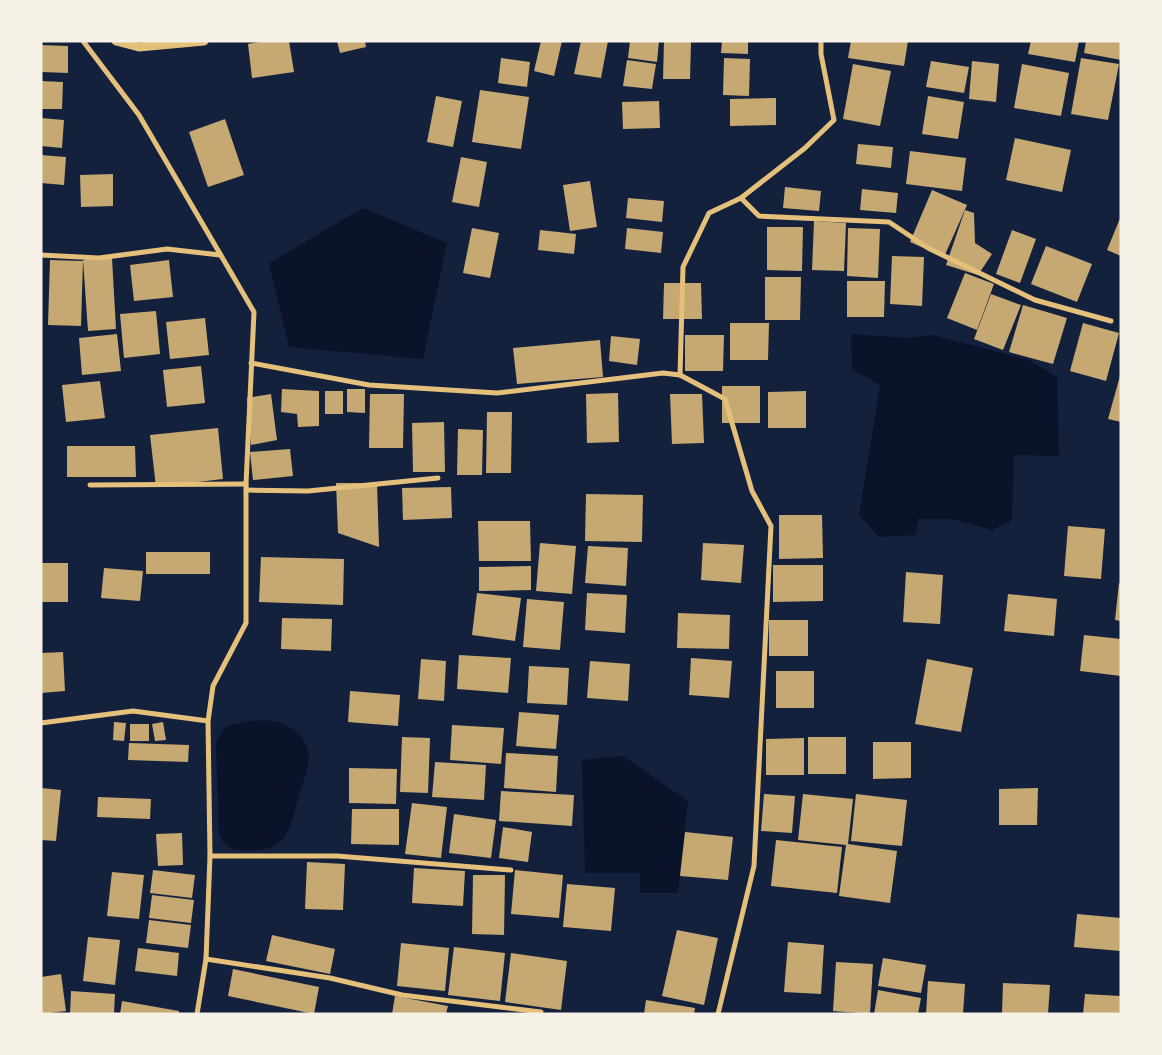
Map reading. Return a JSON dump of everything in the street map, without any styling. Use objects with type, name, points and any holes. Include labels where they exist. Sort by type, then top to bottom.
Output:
[{"type":"street","points":[[82,41],[140,114],[254,312],[246,487],[246,623],[213,686],[208,721],[210,856],[206,959],[197,1014]]},
{"type":"street","points":[[116,41],[139,47],[204,41]]},
{"type":"street","points":[[680,375],[683,267],[709,213],[741,198],[805,148],[834,120],[821,54],[821,41]]},
{"type":"street","points":[[741,198],[759,216],[889,222],[928,248],[1035,300],[1112,320]]},
{"type":"street","points":[[41,255],[99,258],[167,249],[220,255]]},
{"type":"street","points":[[251,364],[369,385],[497,393],[663,373],[680,375],[725,399],[752,491],[771,526],[754,866],[718,1014]]},
{"type":"street","points":[[90,485],[246,487],[308,491],[438,478]]},
{"type":"street","points":[[41,724],[133,711],[208,721]]},
{"type":"street","points":[[210,856],[337,856],[510,870]]},
{"type":"street","points":[[206,959],[330,978],[402,996],[541,1012]]},
{"type":"water","points":[[363,208],[447,243],[423,359],[289,347],[269,263]]},
{"type":"water","points":[[851,334],[909,338],[933,335],[1029,360],[1057,377],[1059,456],[1014,455],[1012,520],[992,530],[952,519],[918,519],[916,535],[879,537],[859,515],[880,385],[852,369]]},
{"type":"water","points":[[249,721],[272,721],[286,725],[302,738],[306,744],[309,758],[293,817],[286,835],[274,846],[261,850],[247,851],[230,848],[223,842],[219,833],[216,744],[221,733],[228,726]]},
{"type":"water","points":[[623,756],[688,801],[678,893],[640,893],[640,873],[585,873],[582,760]]},
{"type":"building","points":[[264,41],[289,41],[294,72],[252,78],[248,44]]},
{"type":"building","points":[[337,41],[365,41],[366,47],[340,53]]},
{"type":"building","points":[[541,41],[562,41],[554,76],[534,71]]},
{"type":"building","points":[[581,41],[608,41],[601,78],[574,74]]},
{"type":"building","points":[[630,41],[659,41],[657,62],[628,58]]},
{"type":"building","points":[[664,41],[691,42],[690,79],[663,79]]},
{"type":"building","points":[[722,41],[748,41],[748,54],[721,53]]},
{"type":"building","points":[[851,41],[908,41],[904,66],[848,58]]},
{"type":"building","points":[[1031,41],[1079,41],[1075,62],[1028,54]]},
{"type":"building","points":[[1086,41],[1121,41],[1121,60],[1084,53]]},
{"type":"building","points":[[41,45],[68,46],[68,73],[41,72]]},
{"type":"building","points":[[501,58],[530,62],[527,87],[498,83]]},
{"type":"building","points":[[724,58],[750,59],[749,96],[723,95]]},
{"type":"building","points":[[1081,58],[1119,64],[1108,120],[1071,114]]},
{"type":"building","points":[[627,60],[656,64],[652,89],[623,86]]},
{"type":"building","points":[[931,61],[969,67],[964,93],[926,87]]},
{"type":"building","points":[[972,61],[999,64],[996,102],[969,99]]},
{"type":"building","points":[[853,64],[891,71],[880,126],[843,119]]},
{"type":"building","points":[[1022,64],[1069,73],[1061,116],[1014,108]]},
{"type":"building","points":[[41,81],[63,82],[62,109],[41,109]]},
{"type":"building","points":[[480,90],[529,97],[521,149],[472,142]]},
{"type":"building","points":[[436,96],[462,101],[453,147],[427,142]]},
{"type":"building","points":[[928,96],[964,102],[958,139],[922,134]]},
{"type":"building","points":[[776,98],[776,125],[730,126],[730,99]]},
{"type":"building","points":[[659,101],[660,128],[623,129],[622,102]]},
{"type":"building","points":[[41,118],[64,120],[62,148],[41,146]]},
{"type":"building","points":[[225,119],[244,175],[208,187],[189,132]]},
{"type":"building","points":[[1015,138],[1071,150],[1062,192],[1006,180]]},
{"type":"building","points":[[858,144],[893,147],[891,168],[856,164]]},
{"type":"building","points":[[910,151],[966,158],[962,191],[906,184]]},
{"type":"building","points":[[41,155],[66,157],[64,185],[41,183]]},
{"type":"building","points":[[461,157],[487,162],[479,207],[452,202]]},
{"type":"building","points":[[113,174],[113,206],[81,207],[80,175]]},
{"type":"building","points":[[590,181],[597,227],[570,231],[563,185]]},
{"type":"building","points":[[785,187],[821,191],[819,211],[783,208]]},
{"type":"building","points":[[862,189],[898,193],[896,213],[860,210]]},
{"type":"building","points":[[932,190],[967,205],[944,257],[910,242]]},
{"type":"building","points":[[628,198],[664,201],[662,222],[626,218]]},
{"type":"building","points":[[965,210],[974,213],[975,243],[992,254],[978,275],[946,265]]},
{"type":"building","points":[[1121,216],[1121,256],[1107,250]]},
{"type":"building","points":[[814,221],[846,223],[844,271],[812,270]]},
{"type":"building","points":[[767,227],[803,227],[802,271],[767,270]]},
{"type":"building","points":[[472,228],[499,233],[490,278],[463,273]]},
{"type":"building","points":[[627,228],[663,232],[661,253],[625,249]]},
{"type":"building","points":[[848,228],[880,229],[878,278],[847,276]]},
{"type":"building","points":[[540,230],[576,234],[574,254],[538,250]]},
{"type":"building","points":[[1012,230],[1036,239],[1020,283],[996,274]]},
{"type":"building","points":[[1046,246],[1092,264],[1077,302],[1031,284]]},
{"type":"building","points":[[892,256],[924,257],[922,306],[890,304]]},
{"type":"building","points":[[112,258],[116,329],[88,331],[83,260]]},
{"type":"building","points":[[50,260],[83,261],[81,326],[48,325]]},
{"type":"building","points":[[169,260],[173,297],[134,301],[130,265]]},
{"type":"building","points":[[965,273],[994,284],[977,330],[947,318]]},
{"type":"building","points":[[765,277],[801,277],[800,320],[765,320]]},
{"type":"building","points":[[847,281],[885,281],[884,317],[847,317]]},
{"type":"building","points":[[664,283],[701,283],[702,319],[663,319]]},
{"type":"building","points":[[991,294],[1021,305],[1003,350],[974,339]]},
{"type":"building","points":[[1023,305],[1067,318],[1053,364],[1009,352]]},
{"type":"building","points":[[156,311],[160,354],[124,358],[120,314]]},
{"type":"building","points":[[205,318],[209,355],[170,359],[166,322]]},
{"type":"building","points":[[730,323],[769,323],[768,360],[730,360]]},
{"type":"building","points":[[1083,323],[1119,333],[1106,381],[1070,371]]},
{"type":"building","points":[[117,334],[121,371],[82,375],[79,338]]},
{"type":"building","points":[[685,335],[724,335],[723,371],[685,371]]},
{"type":"building","points":[[611,336],[640,339],[637,365],[609,361]]},
{"type":"building","points":[[600,340],[603,377],[517,384],[513,348]]},
{"type":"building","points":[[201,366],[205,403],[167,407],[163,370]]},
{"type":"building","points":[[1121,376],[1121,422],[1108,419]]},
{"type":"building","points":[[100,381],[105,418],[66,422],[62,385]]},
{"type":"building","points":[[722,386],[760,386],[760,423],[722,423]]},
{"type":"building","points":[[282,389],[319,391],[319,426],[298,427],[297,414],[281,412]]},
{"type":"building","points":[[347,389],[365,389],[365,413],[347,412]]},
{"type":"building","points":[[325,391],[343,391],[343,414],[325,414]]},
{"type":"building","points":[[806,391],[806,428],[768,428],[768,392]]},
{"type":"building","points":[[618,393],[619,442],[587,443],[586,394]]},
{"type":"building","points":[[271,394],[277,440],[251,445],[247,398]]},
{"type":"building","points":[[370,394],[404,394],[403,448],[369,448]]},
{"type":"building","points":[[670,394],[702,394],[704,443],[672,444]]},
{"type":"building","points":[[487,412],[512,412],[511,473],[486,473]]},
{"type":"building","points":[[444,422],[445,472],[413,472],[412,423]]},
{"type":"building","points":[[218,428],[223,479],[156,487],[150,435]]},
{"type":"building","points":[[458,429],[483,430],[482,475],[457,475]]},
{"type":"building","points":[[67,446],[135,446],[136,477],[67,477]]},
{"type":"building","points":[[290,449],[293,476],[253,480],[250,452]]},
{"type":"building","points":[[336,483],[377,483],[379,547],[338,533]]},
{"type":"building","points":[[451,487],[452,518],[403,520],[402,488]]},
{"type":"building","points":[[586,494],[643,495],[642,542],[585,541]]},
{"type":"building","points":[[779,515],[822,515],[823,558],[779,559]]},
{"type":"building","points":[[478,521],[530,521],[531,561],[479,561]]},
{"type":"building","points":[[1068,526],[1105,529],[1101,579],[1064,576]]},
{"type":"building","points":[[540,543],[576,546],[572,594],[536,591]]},
{"type":"building","points":[[703,543],[744,545],[741,583],[701,580]]},
{"type":"building","points":[[588,546],[628,548],[626,586],[585,583]]},
{"type":"building","points":[[146,552],[210,552],[210,574],[146,574]]},
{"type":"building","points":[[261,557],[344,559],[343,605],[259,602]]},
{"type":"building","points":[[41,563],[68,563],[68,602],[41,602]]},
{"type":"building","points":[[773,565],[823,565],[823,601],[773,602]]},
{"type":"building","points":[[531,566],[531,590],[479,591],[479,567]]},
{"type":"building","points":[[104,568],[143,571],[140,601],[101,598]]},
{"type":"building","points":[[906,572],[943,575],[940,624],[903,622]]},
{"type":"building","points":[[1119,583],[1121,584],[1121,621],[1115,620]]},
{"type":"building","points":[[477,593],[521,598],[515,641],[472,635]]},
{"type":"building","points":[[587,593],[627,595],[625,633],[585,630]]},
{"type":"building","points":[[1008,594],[1057,599],[1054,636],[1004,631]]},
{"type":"building","points":[[527,599],[564,602],[560,650],[523,647]]},
{"type":"building","points":[[678,613],[730,615],[729,649],[677,648]]},
{"type":"building","points":[[282,618],[332,619],[331,651],[281,649]]},
{"type":"building","points":[[769,620],[808,620],[808,656],[769,656]]},
{"type":"building","points":[[1084,635],[1121,639],[1121,676],[1080,671]]},
{"type":"building","points":[[63,652],[65,691],[41,693],[41,653]]},
{"type":"building","points":[[459,655],[511,658],[508,693],[457,689]]},
{"type":"building","points":[[691,658],[732,661],[729,698],[689,695]]},
{"type":"building","points":[[421,659],[446,661],[444,701],[418,699]]},
{"type":"building","points":[[927,659],[973,668],[961,732],[915,724]]},
{"type":"building","points":[[590,661],[630,664],[628,701],[587,698]]},
{"type":"building","points":[[529,666],[569,668],[567,705],[527,703]]},
{"type":"building","points":[[776,671],[814,671],[814,708],[776,708]]},
{"type":"building","points":[[350,691],[400,695],[398,726],[348,722]]},
{"type":"building","points":[[519,712],[559,715],[556,749],[516,746]]},
{"type":"building","points":[[114,722],[126,723],[124,741],[113,740]]},
{"type":"building","points":[[163,722],[166,740],[155,741],[152,724]]},
{"type":"building","points":[[130,724],[149,724],[149,741],[130,741]]},
{"type":"building","points":[[452,725],[504,728],[501,764],[450,760]]},
{"type":"building","points":[[402,737],[430,738],[428,793],[400,792]]},
{"type":"building","points":[[808,737],[846,737],[846,774],[808,774]]},
{"type":"building","points":[[804,738],[804,775],[766,775],[766,739]]},
{"type":"building","points":[[873,742],[911,742],[911,778],[873,779]]},
{"type":"building","points":[[129,743],[189,745],[188,762],[128,760]]},
{"type":"building","points":[[506,753],[558,756],[556,792],[504,788]]},
{"type":"building","points":[[435,762],[486,765],[484,800],[432,797]]},
{"type":"building","points":[[349,768],[397,769],[396,804],[349,803]]},
{"type":"building","points":[[41,788],[61,790],[56,841],[41,840]]},
{"type":"building","points":[[1038,788],[1037,825],[999,825],[999,789]]},
{"type":"building","points":[[501,791],[574,795],[572,826],[499,821]]},
{"type":"building","points":[[764,794],[795,796],[792,833],[761,831]]},
{"type":"building","points":[[803,794],[853,799],[848,844],[897,851],[890,903],[839,896],[846,845],[798,840]]},
{"type":"building","points":[[856,794],[907,800],[902,846],[851,841]]},
{"type":"building","points":[[98,797],[151,799],[150,819],[97,817]]},
{"type":"building","points":[[412,803],[447,807],[441,858],[405,854]]},
{"type":"building","points":[[352,809],[399,809],[399,845],[351,844]]},
{"type":"building","points":[[454,814],[496,820],[491,858],[449,853]]},
{"type":"building","points":[[503,827],[532,832],[528,862],[499,858]]},
{"type":"building","points":[[685,832],[733,837],[728,880],[680,876]]},
{"type":"building","points":[[182,833],[183,865],[158,866],[156,834]]},
{"type":"building","points":[[776,840],[842,847],[837,893],[771,886]]},
{"type":"building","points":[[307,862],[345,864],[343,910],[305,909]]},
{"type":"building","points":[[414,868],[465,871],[463,906],[412,903]]},
{"type":"building","points":[[153,870],[195,875],[192,898],[150,893]]},
{"type":"building","points":[[515,870],[563,875],[559,918],[511,914]]},
{"type":"building","points":[[112,872],[144,875],[139,919],[107,916]]},
{"type":"building","points":[[473,875],[505,875],[504,935],[472,934]]},
{"type":"building","points":[[567,884],[615,888],[611,931],[563,927]]},
{"type":"building","points":[[152,895],[194,900],[191,923],[149,918]]},
{"type":"building","points":[[1077,914],[1121,918],[1121,951],[1074,947]]},
{"type":"building","points":[[149,920],[191,925],[188,948],[146,943]]},
{"type":"building","points":[[677,930],[718,938],[704,1005],[662,996]]},
{"type":"building","points":[[272,935],[335,949],[330,974],[266,961]]},
{"type":"building","points":[[88,937],[120,940],[115,985],[83,981]]},
{"type":"building","points":[[788,942],[824,945],[821,994],[784,992]]},
{"type":"building","points":[[401,943],[449,948],[445,991],[397,986]]},
{"type":"building","points":[[454,947],[505,953],[500,1001],[448,995]]},
{"type":"building","points":[[138,948],[179,953],[177,976],[135,971]]},
{"type":"building","points":[[511,953],[567,961],[561,1010],[505,1002]]},
{"type":"building","points":[[883,958],[926,965],[921,993],[878,986]]},
{"type":"building","points":[[836,962],[873,964],[870,1014],[833,1011]]},
{"type":"building","points":[[233,969],[319,987],[314,1014],[228,996]]},
{"type":"building","points":[[61,974],[66,1011],[41,1014],[41,977]]},
{"type":"building","points":[[928,981],[965,984],[963,1014],[926,1014]]},
{"type":"building","points":[[1003,983],[1050,985],[1048,1014],[1002,1014]]},
{"type":"building","points":[[878,990],[921,998],[918,1014],[874,1014]]},
{"type":"building","points":[[71,991],[115,994],[114,1014],[70,1014]]},
{"type":"building","points":[[1085,994],[1121,996],[1120,1014],[1083,1014]]},
{"type":"building","points":[[395,996],[448,1006],[446,1014],[392,1014]]},
{"type":"building","points":[[646,1000],[695,1008],[694,1014],[644,1014]]},
{"type":"building","points":[[122,1001],[179,1011],[179,1014],[120,1014]]}]
